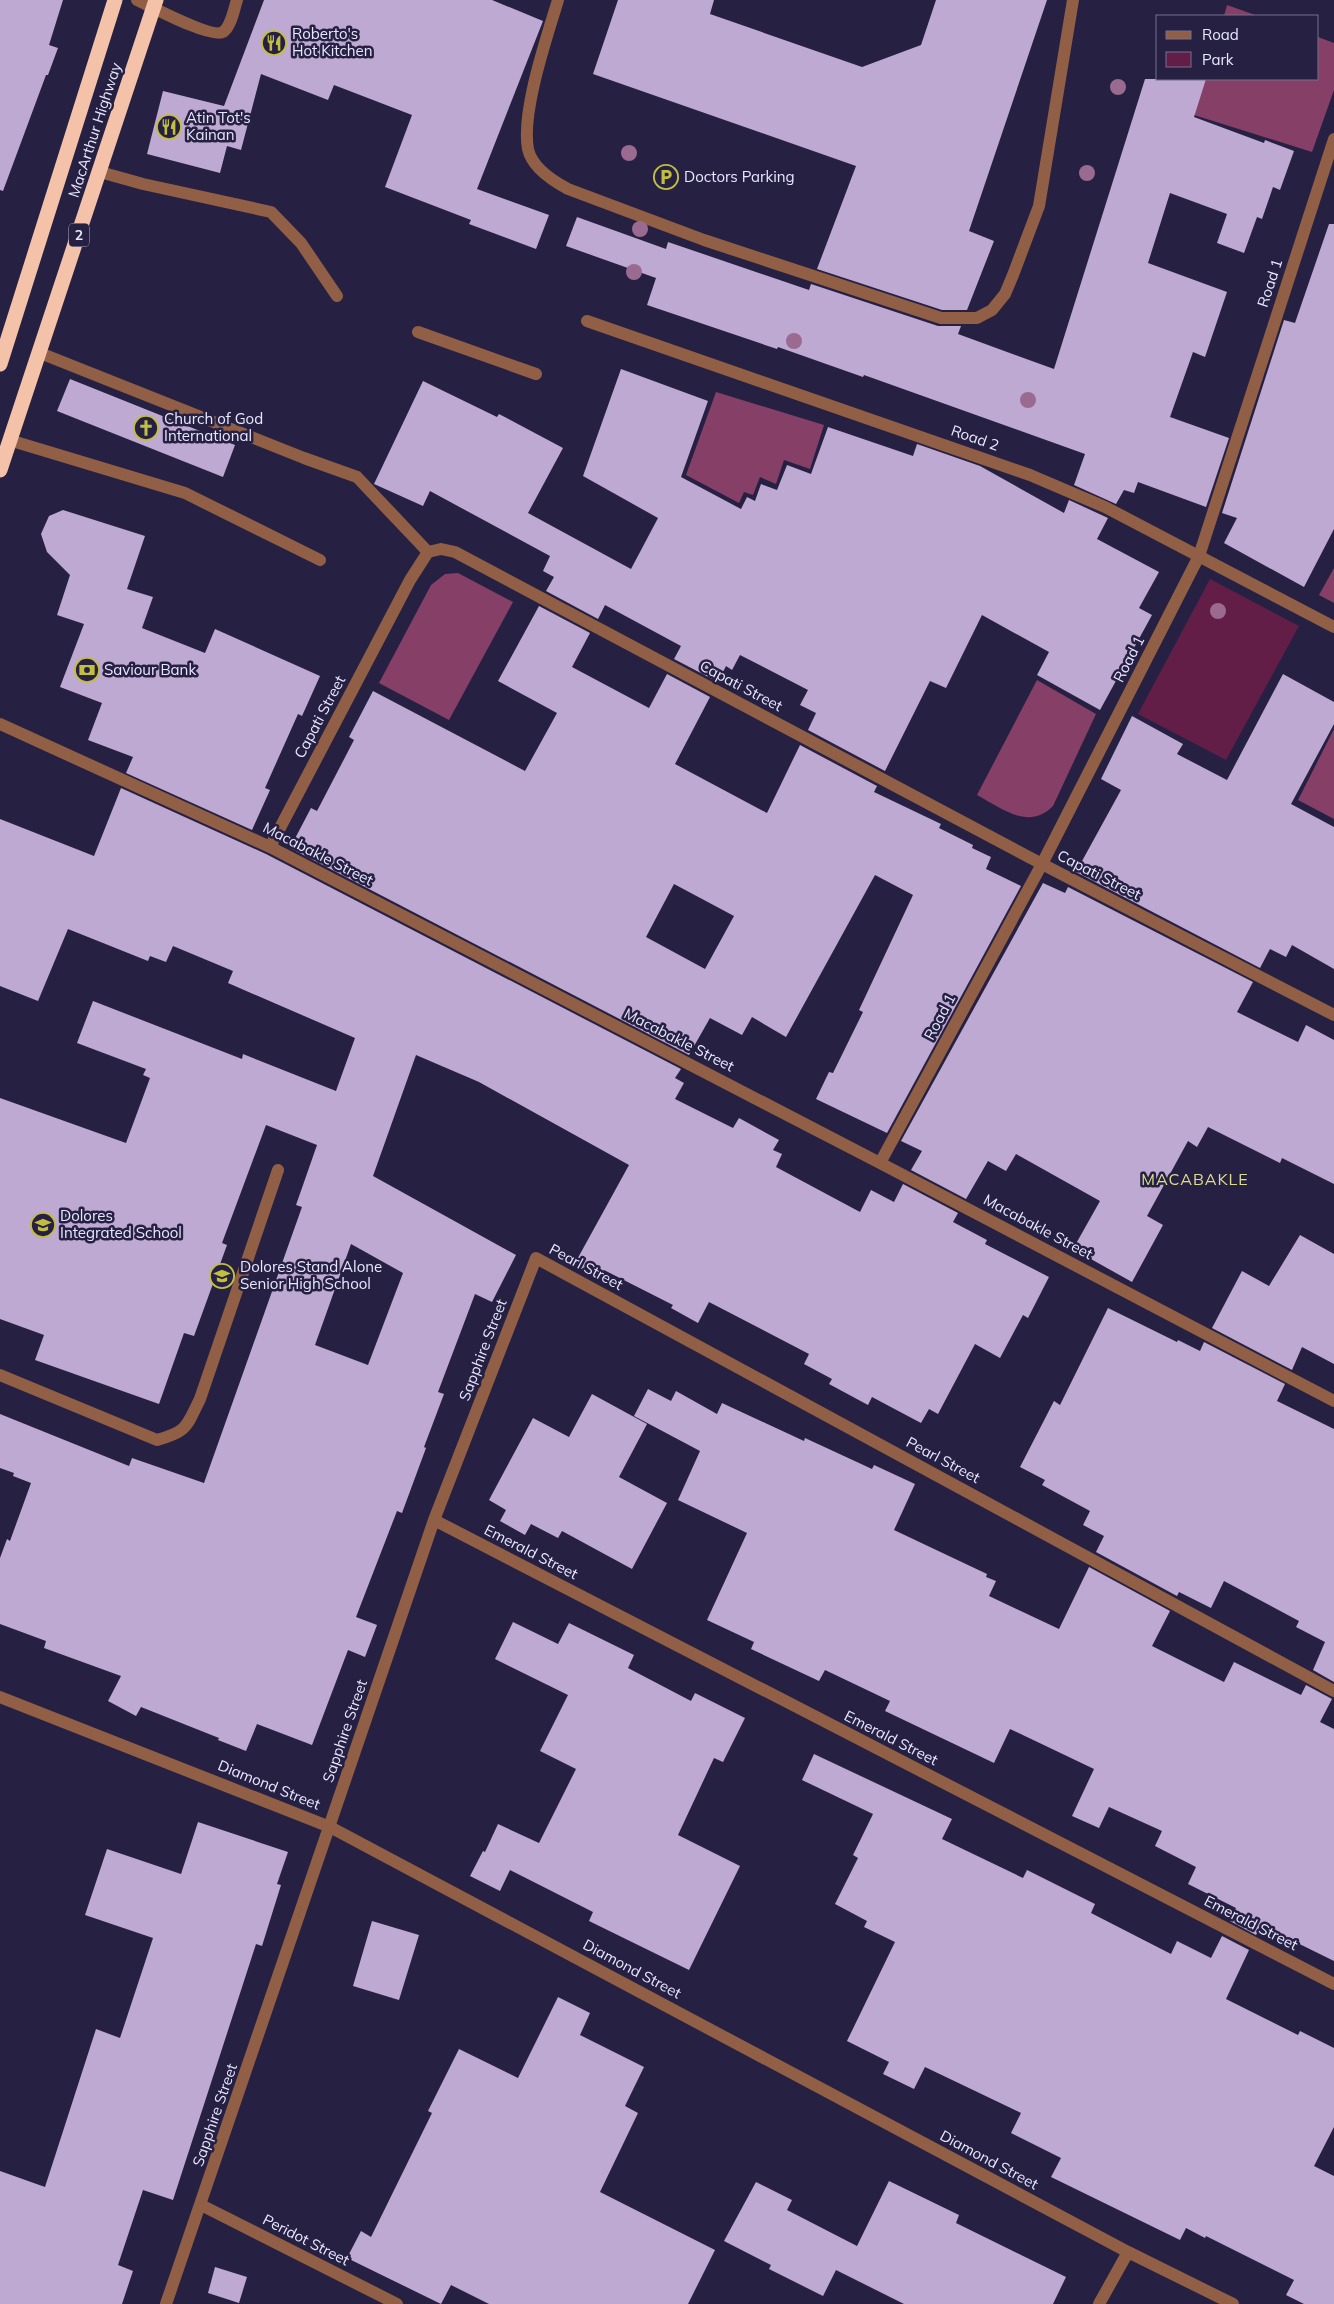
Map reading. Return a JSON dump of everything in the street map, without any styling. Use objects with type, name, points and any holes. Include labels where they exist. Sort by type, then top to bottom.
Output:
[{"type":"highway","name":"MacArthur Highway","points":[[0,364],[115,0]]},
{"type":"highway","name":"MacArthur Highway","points":[[0,470],[155,4]]},
{"type":"street","points":[[137,0],[155,4],[196,26],[218,33],[223,32],[228,26],[236,0]]},
{"type":"street","points":[[558,0],[540,58],[528,134],[529,151],[540,168],[552,180],[568,189],[704,240],[940,318],[959,320],[977,318],[992,310],[1005,294],[1039,206],[1073,0]]},
{"type":"street","name":"Road 1","points":[[880,1163],[1042,864],[1199,556],[1334,139]]},
{"type":"street","points":[[100,172],[143,184],[271,212],[301,243],[337,296]]},
{"type":"street","name":"Road 2","points":[[587,321],[1030,475],[1105,507],[1334,627]]},
{"type":"street","points":[[418,332],[536,374]]},
{"type":"street","points":[[40,353],[304,458],[357,477],[428,552]]},
{"type":"street","points":[[9,440],[185,493],[320,560]]},
{"type":"street","name":"Capati Street","points":[[270,847],[410,580],[428,552],[441,549],[455,552],[1042,864],[1334,1015]]},
{"type":"street","name":"Macabakle Street","points":[[0,724],[270,847],[1334,1401]]},
{"type":"street","points":[[0,1375],[157,1440],[178,1434],[186,1427],[200,1399],[278,1170]]},
{"type":"street","name":"Sapphire Street","points":[[166,2304],[434,1520],[536,1258]]},
{"type":"street","name":"Pearl Street","points":[[536,1258],[1334,1691]]},
{"type":"street","name":"Emerald Street","points":[[434,1520],[1334,1984]]},
{"type":"street","name":"Diamond Street","points":[[0,1697],[330,1827],[1128,2252],[1233,2304]]},
{"type":"street","name":"Peridot Street","points":[[201,2205],[397,2304]]},
{"type":"street","points":[[1099,2304],[1128,2252]]},
{"type":"green space","points":[[1210,579],[1299,626],[1226,760],[1138,714]]},
{"type":"shaded area","points":[[1227,5],[1255,15],[1224,15]]},
{"type":"shaded area","points":[[1319,37],[1334,43],[1334,90],[1312,152],[1194,115],[1205,80],[1319,80]]},
{"type":"shaded area","points":[[716,392],[824,425],[810,469],[784,460],[776,484],[760,477],[753,495],[744,492],[739,503],[686,475]]},
{"type":"shaded area","points":[[1334,568],[1334,603],[1319,595]]},
{"type":"shaded area","points":[[458,573],[513,602],[449,720],[379,683],[431,585],[445,574]]},
{"type":"shaded area","points":[[1037,680],[1096,714],[1053,806],[1044,813],[1034,817],[1025,817],[1005,811],[977,795]]},
{"type":"shaded area","points":[[1334,729],[1334,819],[1298,800]]},
{"type":"building","points":[[0,0],[63,0],[49,45],[58,48],[48,75],[46,75],[3,191],[0,190]]},
{"type":"building","points":[[264,0],[492,0],[543,21],[477,189],[549,215],[536,249],[469,224],[471,220],[385,187],[412,115],[334,85],[328,100],[261,74],[241,150],[227,146],[220,173],[147,154],[163,91],[224,106]]},
{"type":"building","points":[[618,0],[714,0],[710,14],[862,67],[921,45],[936,0],[1047,0],[969,231],[994,241],[967,310],[942,310],[817,269],[856,166],[593,74]]},
{"type":"building","points":[[1145,79],[1206,80],[1194,117],[1264,143],[1265,140],[1294,151],[1280,190],[1273,187],[1262,219],[1257,217],[1244,253],[1217,243],[1227,214],[1170,193],[1148,263],[1227,292],[1205,357],[1193,352],[1170,417],[1229,438],[1206,507],[1138,482],[1134,493],[1124,490],[1116,504],[1074,485],[1085,454],[864,375],[863,377],[778,347],[777,349],[647,305],[656,278],[566,246],[577,217],[666,249],[668,242],[809,290],[811,284],[938,326],[961,326],[958,334],[1054,369]]},
{"type":"building","points":[[1329,224],[1334,224],[1334,529],[1304,587],[1224,543],[1237,518],[1222,513],[1284,320],[1295,323]]},
{"type":"building","points":[[621,369],[708,401],[681,477],[741,509],[747,497],[755,501],[761,484],[777,490],[787,465],[811,474],[828,427],[913,456],[917,444],[980,466],[1064,513],[1069,500],[1108,518],[1097,539],[1159,572],[1139,608],[1152,615],[1100,710],[1037,675],[1049,652],[982,615],[946,688],[930,681],[885,771],[808,730],[816,713],[800,705],[808,690],[740,655],[732,670],[726,666],[718,682],[674,659],[681,646],[605,605],[598,619],[546,591],[554,577],[543,571],[550,556],[430,491],[423,506],[374,484],[423,381],[497,417],[499,414],[563,448],[528,513],[631,569],[658,518],[583,476]]},
{"type":"building","name":"Church of God International","points":[[70,379],[235,445],[223,477],[57,411]]},
{"type":"building","points":[[63,510],[145,536],[127,589],[153,597],[142,628],[205,653],[215,629],[320,676],[302,716],[298,714],[265,788],[270,790],[252,830],[126,773],[133,757],[88,740],[102,703],[60,687],[84,624],[57,615],[70,575],[47,552],[41,534],[49,516]]},
{"type":"building","points":[[539,606],[590,633],[572,667],[649,708],[667,674],[710,697],[675,764],[767,813],[800,745],[877,786],[874,792],[941,824],[939,828],[973,845],[972,848],[991,857],[986,869],[1021,886],[887,1133],[816,1099],[829,1072],[833,1073],[863,1012],[859,1010],[913,895],[875,875],[786,1037],[752,1017],[742,1035],[710,1018],[689,1055],[290,848],[311,808],[317,811],[354,740],[349,737],[373,691],[525,771],[557,713],[498,681]],"holes":[[[674,884],[734,916],[705,969],[646,937]]]},
{"type":"building","points":[[1283,674],[1334,702],[1334,724],[1291,804],[1334,827],[1334,969],[1292,945],[1286,957],[1270,949],[1260,968],[1076,872],[1121,790],[1101,779],[1132,716],[1183,744],[1177,754],[1227,780]]},
{"type":"building","points":[[121,788],[266,854],[681,1069],[675,1078],[684,1083],[675,1099],[733,1128],[739,1118],[779,1140],[773,1150],[782,1154],[776,1167],[860,1212],[871,1190],[894,1202],[903,1184],[958,1213],[953,1222],[987,1240],[985,1244],[1049,1277],[1028,1318],[1023,1315],[1000,1358],[975,1344],[938,1414],[929,1409],[921,1423],[872,1397],[868,1405],[829,1384],[832,1379],[804,1364],[809,1354],[709,1302],[698,1323],[671,1308],[673,1305],[604,1270],[600,1279],[574,1265],[629,1165],[479,1082],[416,1055],[373,1176],[516,1255],[492,1302],[475,1294],[438,1392],[444,1394],[424,1447],[426,1448],[402,1513],[397,1511],[356,1617],[377,1625],[365,1657],[348,1650],[312,1745],[257,1724],[246,1751],[218,1740],[219,1738],[141,1707],[136,1716],[108,1701],[121,1676],[44,1648],[46,1641],[0,1624],[0,1558],[7,1539],[10,1541],[31,1483],[13,1476],[14,1473],[0,1468],[0,1414],[129,1466],[132,1458],[204,1483],[302,1207],[296,1205],[317,1145],[266,1125],[222,1243],[227,1245],[194,1336],[184,1333],[159,1404],[35,1360],[44,1335],[0,1319],[0,1098],[126,1143],[150,1078],[143,1075],[146,1069],[77,1043],[93,1001],[242,1059],[243,1054],[336,1091],[355,1038],[228,983],[233,971],[173,946],[166,962],[150,956],[148,961],[68,929],[38,1001],[0,986],[0,819],[94,856]],"holes":[[[351,1244],[403,1273],[368,1365],[315,1345]]]},
{"type":"building","points":[[1043,883],[1065,893],[1068,887],[1253,982],[1237,1012],[1298,1042],[1306,1025],[1334,1040],[1334,1184],[1282,1158],[1280,1163],[1208,1127],[1197,1147],[1188,1141],[1147,1216],[1163,1225],[1132,1282],[1073,1249],[1100,1201],[1016,1154],[1006,1171],[988,1161],[966,1199],[911,1170],[922,1151],[901,1141]]},
{"type":"building","points":[[1300,1235],[1334,1254],[1334,1364],[1302,1347],[1292,1370],[1212,1328],[1242,1271],[1269,1286]]},
{"type":"building","points":[[1108,1308],[1177,1342],[1178,1340],[1200,1351],[1204,1342],[1285,1384],[1277,1401],[1334,1429],[1334,1682],[1313,1670],[1325,1642],[1296,1627],[1299,1621],[1224,1581],[1211,1608],[1179,1592],[1177,1596],[1096,1552],[1104,1536],[1083,1525],[1090,1511],[1042,1485],[1045,1480],[1020,1467],[1054,1401],[1060,1405]]},
{"type":"building","points":[[648,1389],[671,1401],[676,1391],[717,1414],[722,1403],[804,1441],[805,1438],[872,1469],[874,1465],[915,1484],[894,1530],[987,1574],[986,1577],[996,1581],[989,1596],[1059,1629],[1089,1567],[1170,1611],[1152,1646],[1224,1682],[1234,1662],[1301,1695],[1306,1685],[1332,1699],[1320,1722],[1334,1729],[1334,1961],[1261,1925],[1256,1935],[1230,1921],[1236,1908],[1188,1884],[1196,1867],[1155,1846],[1162,1831],[1109,1807],[1099,1828],[1072,1816],[1094,1769],[1010,1729],[994,1763],[885,1711],[890,1701],[825,1670],[819,1681],[751,1649],[754,1642],[707,1620],[747,1533],[678,1500],[700,1451],[634,1416]]},
{"type":"building","points":[[592,1394],[647,1424],[619,1477],[667,1503],[632,1569],[562,1531],[558,1538],[531,1524],[525,1535],[500,1521],[506,1510],[489,1500],[533,1418],[569,1437]]},
{"type":"building","points":[[513,1622],[558,1644],[569,1623],[634,1655],[628,1668],[691,1701],[695,1693],[745,1718],[723,1762],[714,1758],[678,1835],[740,1866],[689,1970],[589,1921],[593,1912],[510,1870],[500,1891],[470,1876],[483,1851],[485,1852],[498,1824],[539,1843],[576,1769],[540,1751],[568,1695],[495,1659]]},
{"type":"building","points":[[814,1754],[952,1819],[942,1839],[1023,1878],[1027,1870],[1095,1904],[1091,1913],[1171,1954],[1177,1941],[1211,1958],[1222,1936],[1249,1950],[1226,1999],[1298,2035],[1300,2031],[1334,2048],[1334,2127],[1314,2166],[1334,2176],[1334,2304],[1304,2304],[1286,2295],[1294,2280],[1186,2228],[1180,2240],[1051,2177],[1061,2158],[1011,2133],[1021,2113],[925,2067],[914,2089],[883,2074],[889,2062],[847,2041],[895,1942],[864,1927],[867,1921],[835,1904],[858,1858],[853,1855],[873,1814],[802,1780]]},
{"type":"building","points":[[198,1822],[288,1852],[277,1884],[281,1885],[262,1946],[256,1944],[173,2200],[143,2190],[118,2265],[133,2271],[122,2304],[0,2304],[0,2171],[45,2187],[96,2029],[120,2038],[153,1938],[85,1915],[107,1849],[181,1874]]},
{"type":"building","points":[[372,1921],[419,1935],[399,2000],[353,1986]]},
{"type":"building","points":[[558,1997],[590,2013],[580,2035],[644,2067],[625,2106],[638,2113],[600,2192],[715,2250],[688,2304],[489,2304],[451,2285],[441,2304],[347,2258],[361,2231],[371,2237],[432,2113],[428,2111],[459,2049],[518,2078]]},
{"type":"building","points":[[889,2181],[959,2215],[956,2223],[1066,2277],[1053,2304],[904,2304],[836,2270],[823,2296],[769,2269],[771,2265],[724,2241],[756,2182],[792,2200],[787,2210],[857,2246]]},
{"type":"building","points":[[215,2267],[247,2277],[239,2303],[208,2293]]},
{"type":"place","name":"Roberto's Hot Kitchen","points":[[274,43]]},
{"type":"place","name":"Atin Tot's Kainan","points":[[169,127]]},
{"type":"place","name":"Doctors Parking","points":[[666,177]]},
{"type":"place","name":"Church of God International","points":[[146,428]]},
{"type":"place","name":"Saviour Bank","points":[[87,670]]},
{"type":"place","name":"Dolores Integrated School","points":[[43,1225]]},
{"type":"place","name":"Dolores Stand Alone Senior High School","points":[[222,1276]]},
{"type":"district","name":"MACABAKLE","points":[[1195,1179]]}]
